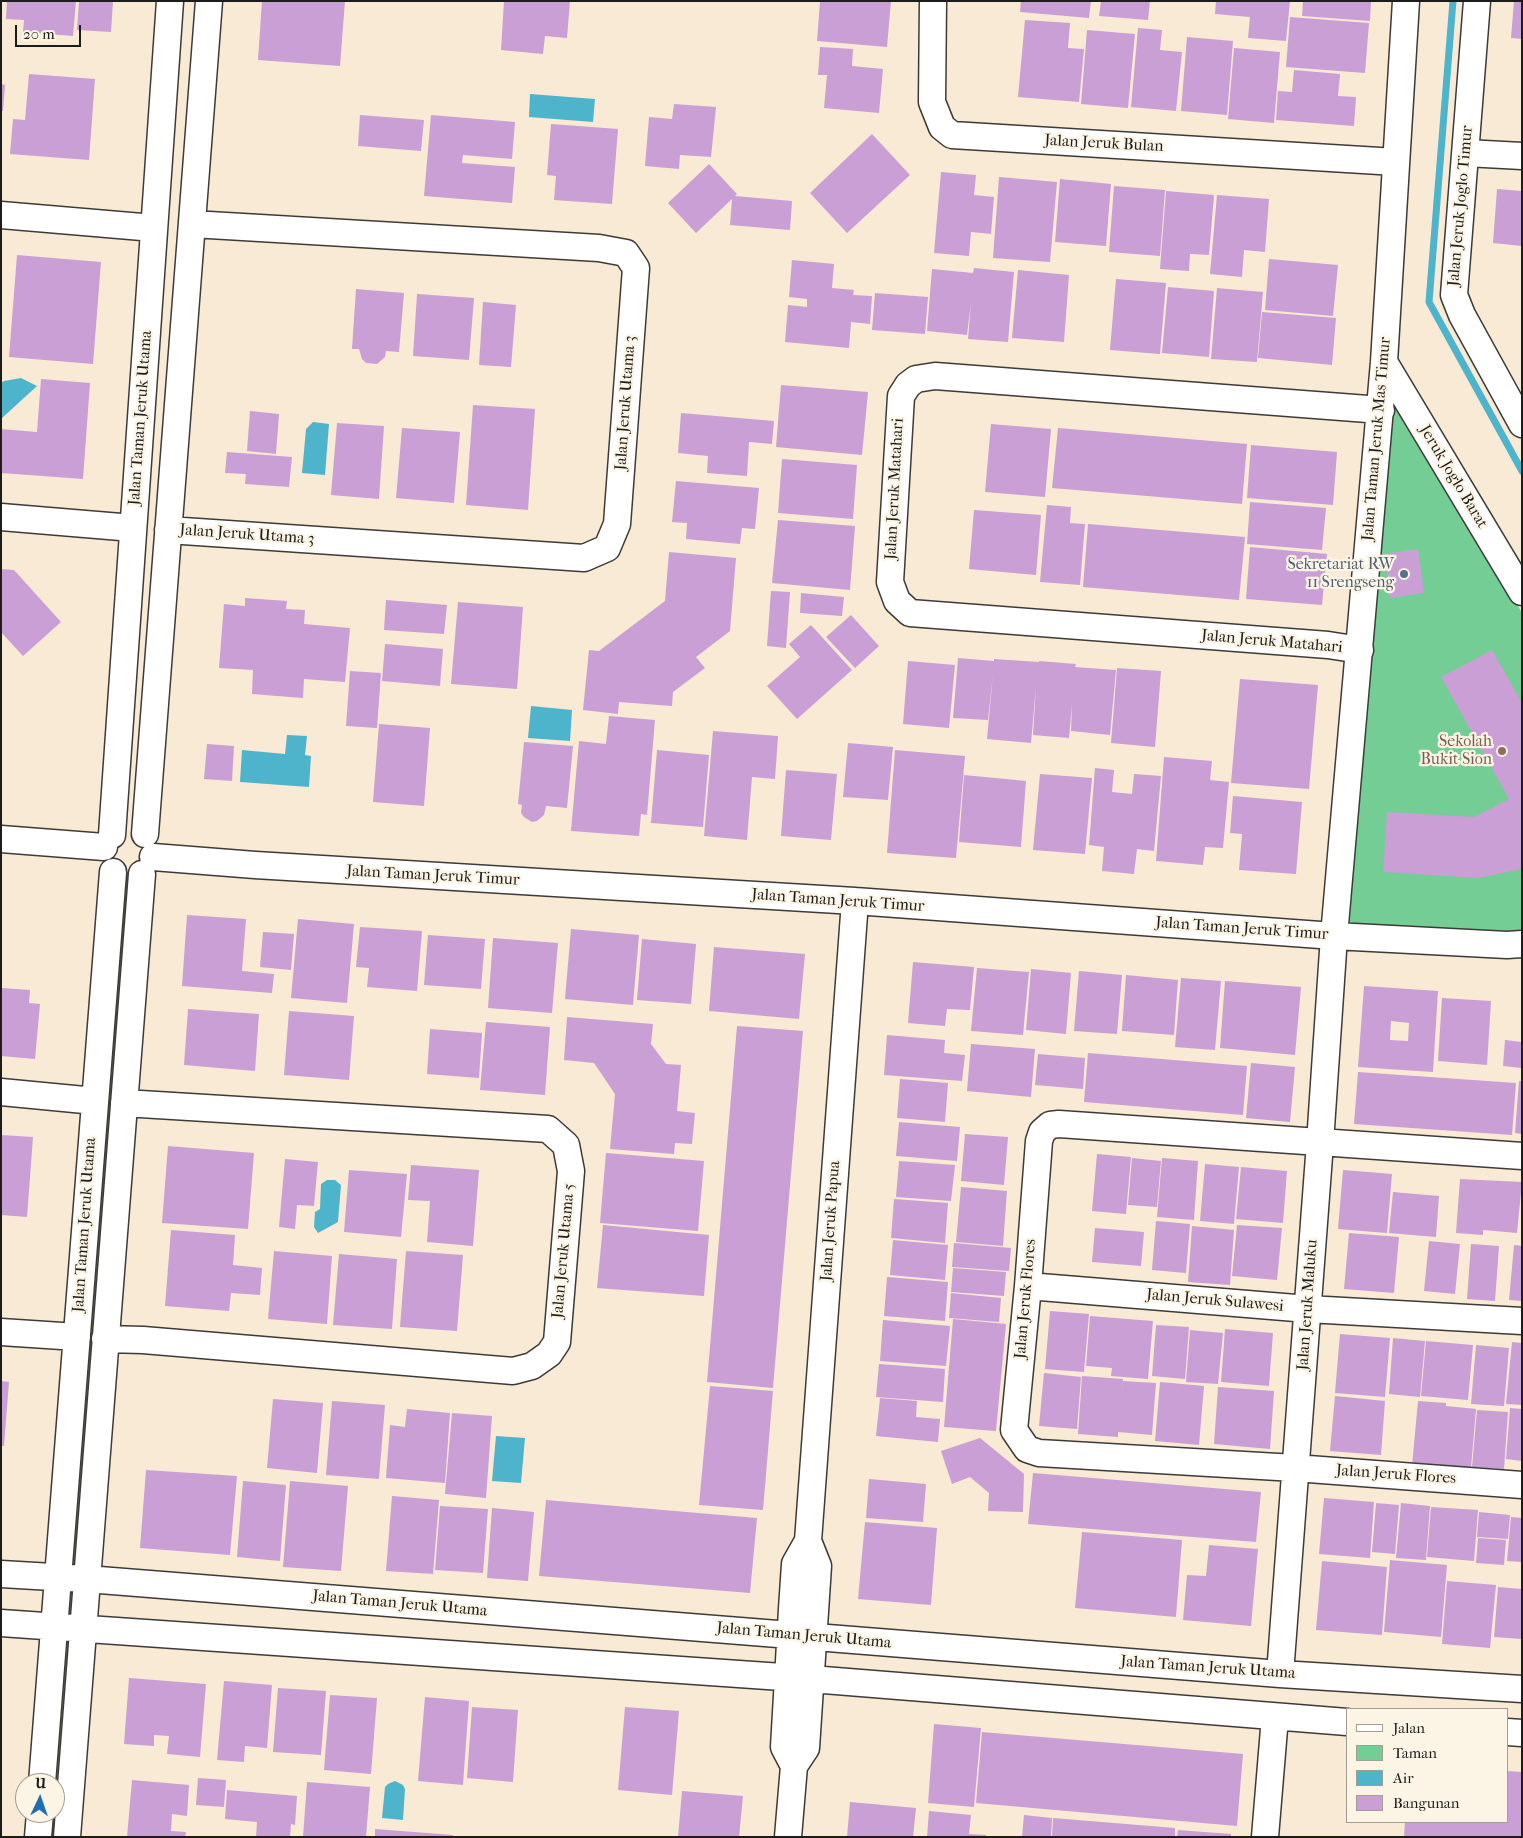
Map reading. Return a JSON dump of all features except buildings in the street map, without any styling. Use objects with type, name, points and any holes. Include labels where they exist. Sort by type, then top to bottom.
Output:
[{"type":"street","name":"Jalan Taman Jeruk Utama","points":[[108,841],[133,528],[170,1]]},
{"type":"street","name":"Jalan Taman Jeruk Utama","points":[[66,1837],[124,1103],[147,855],[168,530],[209,1]]},
{"type":"street","name":"Jalan Jeruk Bulan","points":[[933,1],[932,102],[942,127],[952,134],[1396,162]]},
{"type":"street","name":"Jalan Taman Jeruk Mas Timur","points":[[1334,936],[1381,410],[1406,1]]},
{"type":"street","name":"Jalan Jeruk Joglo Timur","points":[[1477,1],[1454,296],[1462,316],[1522,424]]},
{"type":"street","points":[[1466,153],[1522,156]]},
{"type":"street","points":[[1,215],[154,228]]},
{"type":"street","name":"Jalan Jeruk Utama 3","points":[[168,530],[584,558],[607,548],[617,524],[636,268],[626,253],[599,248],[192,224]]},
{"type":"street","name":"Jeruk Joglo Barat","points":[[1384,362],[1522,592]]},
{"type":"street","name":"Jalan Jeruk Matahari","points":[[1360,650],[1328,645],[910,614],[897,601],[890,582],[901,396],[908,385],[916,379],[935,376],[1381,410]]},
{"type":"street","points":[[1,517],[133,528]]},
{"type":"street","points":[[137,829],[147,855],[132,877],[122,876],[113,872],[107,865],[104,856],[108,841],[119,830],[137,829]]},
{"type":"street","points":[[1,839],[108,841]]},
{"type":"street","name":"Jalan Taman Jeruk Timur","points":[[147,855],[285,866],[855,901],[1334,936],[1507,945],[1522,944]]},
{"type":"street","name":"Jalan Taman Jeruk Utama","points":[[43,1773],[113,872]]},
{"type":"street","name":"Jalan Jeruk Papua","points":[[788,1837],[794,1766],[784,1747],[800,1679],[802,1636],[795,1564],[808,1541],[855,901]]},
{"type":"street","name":"Jalan Jeruk Maluku","points":[[1280,1674],[1334,936]]},
{"type":"street","points":[[1,1092],[95,1101]]},
{"type":"street","name":"Jalan Jeruk Utama 5","points":[[106,1339],[143,1340],[513,1371],[532,1366],[549,1354],[557,1342],[571,1171],[566,1145],[548,1128],[124,1103]]},
{"type":"street","name":"Jalan Jeruk Flores","points":[[1522,1156],[1068,1124],[1050,1125],[1042,1132],[1038,1140],[1028,1286],[1014,1430],[1027,1449],[1039,1453],[1294,1468],[1522,1485]]},
{"type":"street","name":"Jalan Jeruk Sulawesi","points":[[1028,1286],[1308,1309],[1522,1321]]},
{"type":"street","points":[[1,1332],[77,1337]]},
{"type":"street","name":"Jalan Jeruk Papua","points":[[802,1636],[815,1610],[818,1566],[808,1541]]},
{"type":"street","name":"Jalan Taman Jeruk Utama","points":[[1,1574],[87,1579],[1280,1674],[1522,1689]]},
{"type":"street","points":[[1,1623],[800,1679],[1346,1722]]},
{"type":"street","points":[[1265,1837],[1275,1717]]},
{"type":"street","points":[[1508,1732],[1522,1733]]},
{"type":"street","points":[[38,1837],[39,1823]]},
{"type":"green space","points":[[1388,371],[1522,613],[1522,943],[1348,933]]},
{"type":"water","points":[[530,94],[595,99],[593,122],[529,117]]},
{"type":"water","points":[[21,378],[37,386],[1,419],[1,383]]},
{"type":"water","points":[[313,422],[329,424],[325,475],[302,473],[306,429]]},
{"type":"water","points":[[531,706],[572,710],[570,741],[528,738]]},
{"type":"water","points":[[287,735],[307,736],[305,755],[311,756],[309,787],[240,782],[242,750],[285,754]]},
{"type":"water","points":[[327,1180],[335,1180],[341,1185],[338,1222],[318,1233],[314,1227],[315,1212],[320,1209],[321,1184]]},
{"type":"water","points":[[496,1436],[525,1438],[521,1483],[492,1481]]},
{"type":"water","points":[[395,1781],[403,1785],[405,1789],[403,1820],[382,1818],[385,1787]]},
{"type":"waterway","points":[[1453,1],[1429,302],[1522,471]]},
{"type":"place","name":"Sekretariat RW 11 Srengseng","points":[[1404,574]]},
{"type":"place","name":"Sekolah Bukit Sion","points":[[1502,751]]}]
